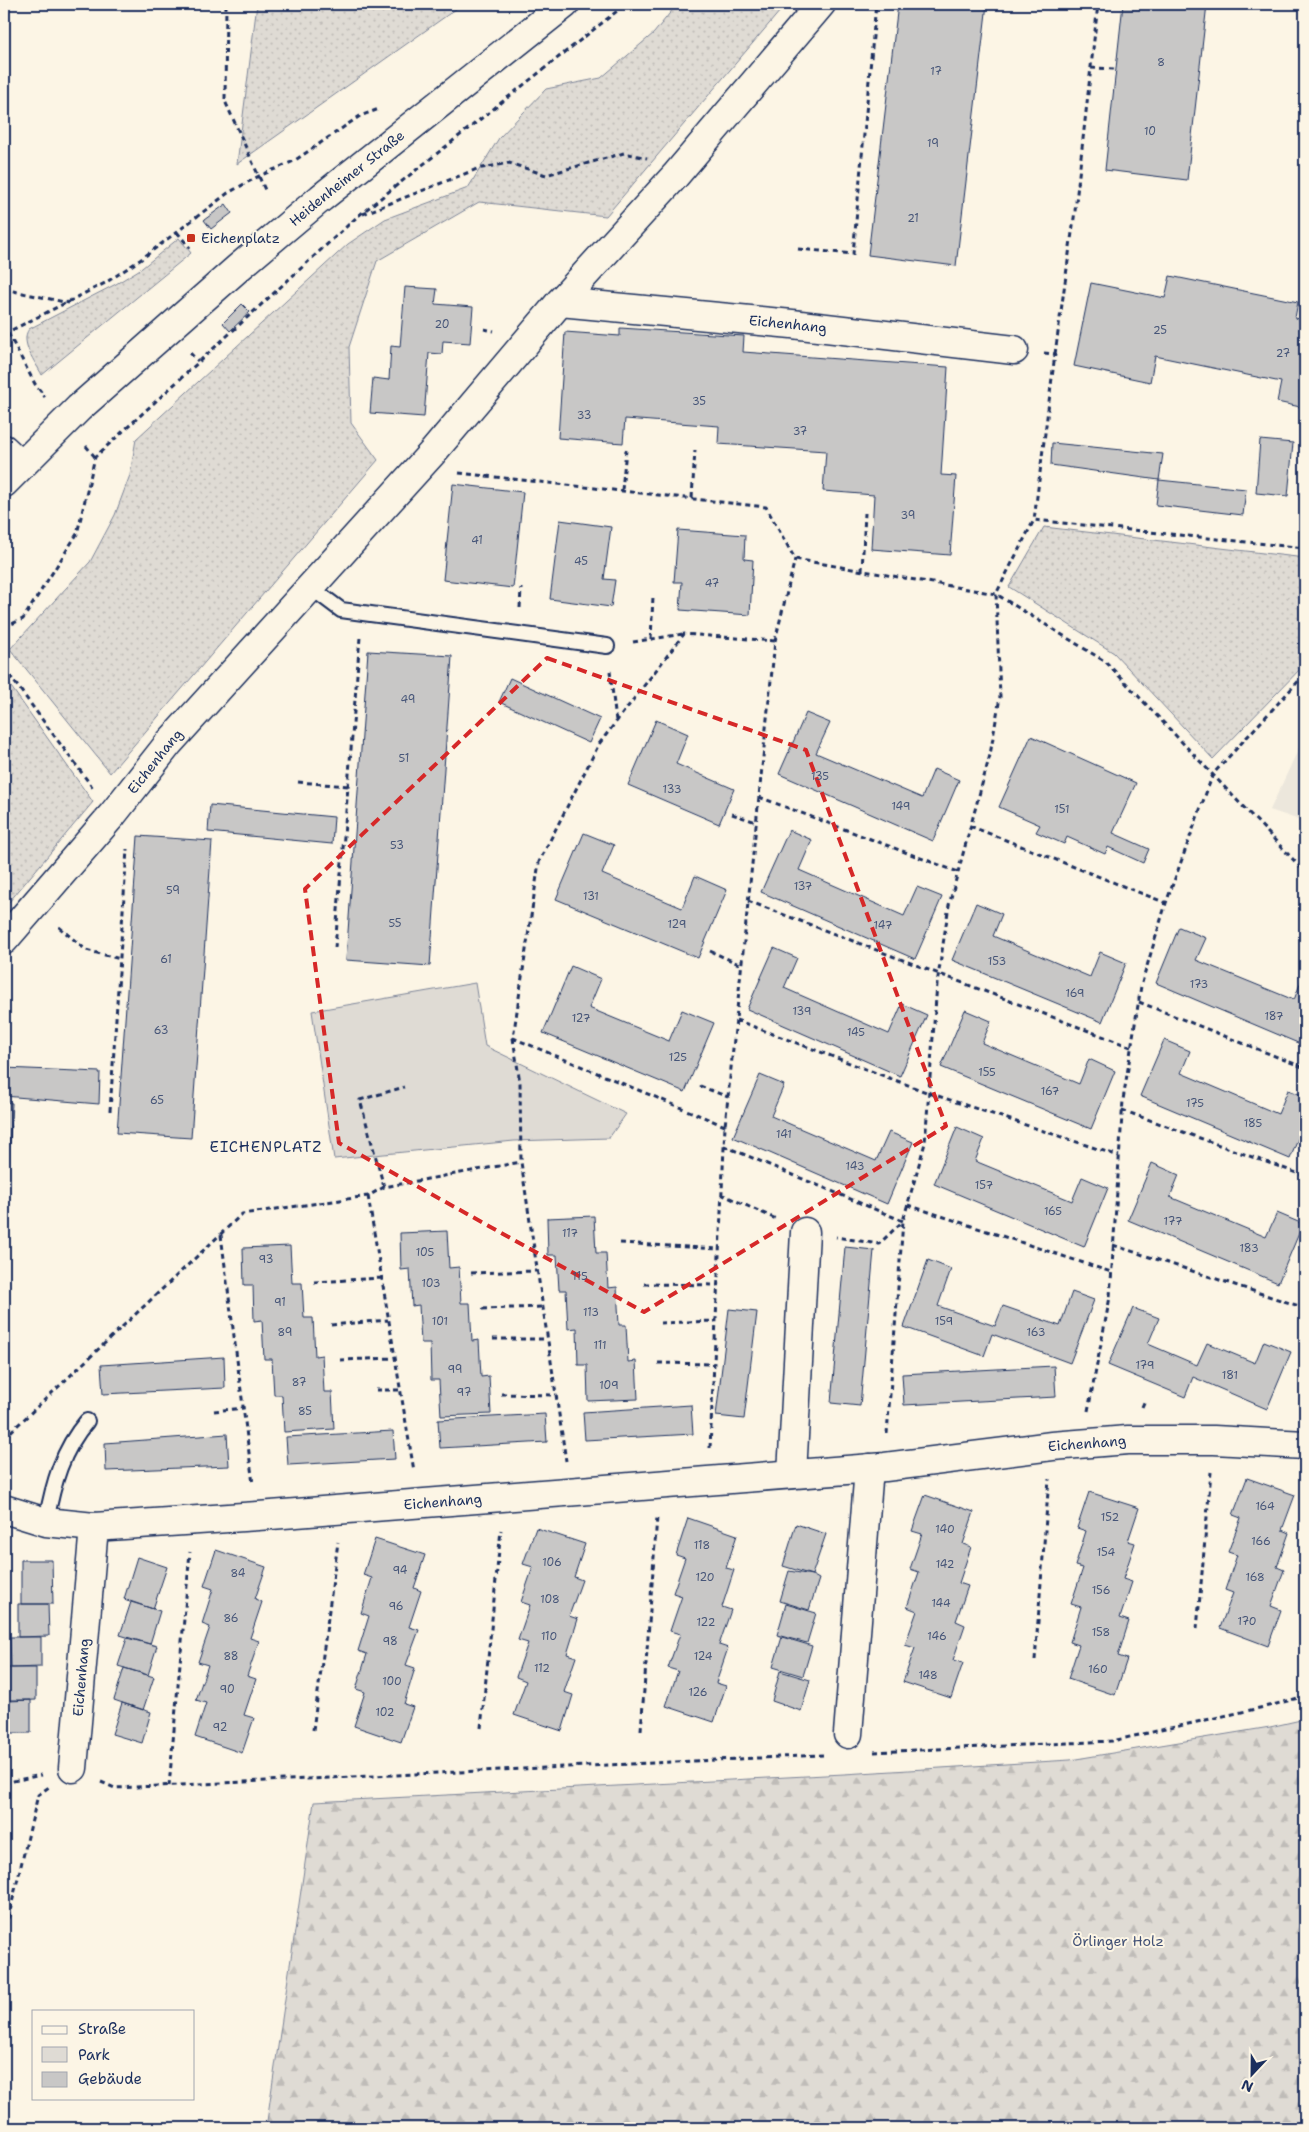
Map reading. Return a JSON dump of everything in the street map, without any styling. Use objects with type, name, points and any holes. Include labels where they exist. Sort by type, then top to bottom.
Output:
[{"type":"street","name":"Heidenheimer Straße","points":[[9,466],[321,198],[565,4]]},
{"type":"street","name":"Eichenhang","points":[[4,940],[113,814],[169,743],[432,452],[560,302],[675,176],[820,4]]},
{"type":"street","name":"Eichenhang","points":[[560,302],[792,324],[1014,350]]},
{"type":"street","points":[[792,1474],[805,1232]]},
{"type":"street","name":"Eichenhang","points":[[4,1509],[46,1522],[94,1527],[193,1521],[877,1467],[1052,1446],[1151,1439],[1305,1444]]},
{"type":"street","points":[[848,1734],[877,1467]]},
{"type":"street","name":"Eichenhang","points":[[73,1768],[94,1527]]},
{"type":"lane","points":[[309,586],[341,610],[607,646]]},
{"type":"lane","points":[[46,1522],[57,1471],[73,1437],[87,1421]]},
{"type":"path","points":[[226,4],[225,101],[265,190]]},
{"type":"path","points":[[4,626],[23,619],[78,534],[95,457],[358,216],[626,4]]},
{"type":"path","points":[[798,249],[853,254],[876,4]]},
{"type":"path","points":[[877,1467],[903,1221],[925,1143],[938,975],[949,905],[990,754],[1000,698],[996,594],[1034,520],[1075,211],[1098,4]]},
{"type":"path","points":[[1091,68],[1116,69]]},
{"type":"path","points":[[4,334],[69,303],[123,272],[218,199],[259,176],[300,158],[360,116]]},
{"type":"path","points":[[358,216],[477,169],[510,163],[546,175],[624,153],[658,160],[675,176]]},
{"type":"path","points":[[177,232],[190,248]]},
{"type":"path","points":[[4,289],[69,303]]},
{"type":"path","points":[[265,291],[270,296]]},
{"type":"path","points":[[1014,350],[1055,354]]},
{"type":"path","points":[[190,353],[198,361]]},
{"type":"path","points":[[622,490],[626,450]]},
{"type":"path","points":[[692,498],[695,450]]},
{"type":"path","points":[[432,452],[458,472],[766,507],[795,559],[775,641],[728,1097],[721,1194],[708,1481]]},
{"type":"path","points":[[862,571],[865,513]]},
{"type":"path","points":[[1034,520],[1305,548]]},
{"type":"path","points":[[795,559],[996,594],[1106,662],[1305,872]]},
{"type":"path","points":[[651,639],[654,596]]},
{"type":"path","points":[[336,948],[362,613]]},
{"type":"path","points":[[616,721],[607,646],[684,634],[775,641]]},
{"type":"path","points":[[571,1492],[521,1162],[520,1083],[513,1038],[539,862],[599,744],[684,634]]},
{"type":"path","points":[[4,668],[113,814],[127,847],[110,1111]]},
{"type":"path","points":[[1081,1444],[1110,1297],[1122,1110],[1141,986],[1166,904],[1213,774],[1305,674]]},
{"type":"path","points":[[298,782],[348,786]]},
{"type":"path","points":[[759,797],[958,872]]},
{"type":"path","points":[[732,814],[756,822]]},
{"type":"path","points":[[970,826],[1166,904]]},
{"type":"path","points":[[748,901],[1131,1048]]},
{"type":"path","points":[[34,906],[86,950],[120,959]]},
{"type":"path","points":[[710,951],[741,965]]},
{"type":"path","points":[[1139,1002],[1305,1068]]},
{"type":"path","points":[[736,1020],[929,1093],[1119,1156]]},
{"type":"path","points":[[513,1038],[726,1126]]},
{"type":"path","points":[[700,1086],[728,1097]]},
{"type":"path","points":[[384,1187],[360,1100],[404,1087]]},
{"type":"path","points":[[1122,1110],[1305,1176]]},
{"type":"path","points":[[724,1146],[903,1221]]},
{"type":"path","points":[[4,1438],[242,1214],[368,1196],[384,1187],[521,1162]]},
{"type":"path","points":[[721,1194],[805,1232],[879,1244],[903,1221]]},
{"type":"path","points":[[368,1196],[420,1503]]},
{"type":"path","points":[[908,1205],[1111,1272]]},
{"type":"path","points":[[220,1235],[258,1516]]},
{"type":"path","points":[[620,1244],[719,1249]]},
{"type":"path","points":[[1113,1245],[1305,1308]]},
{"type":"path","points":[[471,1274],[537,1271]]},
{"type":"path","points":[[314,1282],[381,1278]]},
{"type":"path","points":[[644,1284],[717,1285]]},
{"type":"path","points":[[482,1309],[543,1307]]},
{"type":"path","points":[[331,1325],[388,1320]]},
{"type":"path","points":[[660,1323],[716,1321]]},
{"type":"path","points":[[493,1339],[548,1339]]},
{"type":"path","points":[[340,1360],[395,1358]]},
{"type":"path","points":[[658,1363],[713,1364]]},
{"type":"path","points":[[376,1390],[400,1390]]},
{"type":"path","points":[[501,1394],[556,1395]]},
{"type":"path","points":[[214,1411],[244,1408]]},
{"type":"path","points":[[1198,1629],[1214,1440]]},
{"type":"path","points":[[1035,1660],[1052,1446]]},
{"type":"path","points":[[641,1730],[659,1485]]},
{"type":"path","points":[[481,1728],[504,1497]]},
{"type":"path","points":[[313,1730],[342,1509]]},
{"type":"path","points":[[169,1786],[193,1521]]},
{"type":"path","points":[[868,1753],[1112,1741],[1305,1696]]},
{"type":"path","points":[[115,1788],[828,1755]]},
{"type":"path","points":[[4,1783],[73,1768]]},
{"type":"path","points":[[4,1936],[38,1795],[73,1768]]},
{"type":"highlighted area","points":[[547,658],[806,750],[946,1126],[644,1312],[339,1143],[305,889]]},
{"type":"shaded area","points":[[1305,735],[1305,822],[1270,810]]},
{"type":"green space","points":[[257,4],[463,4],[237,164]]},
{"type":"green space","points":[[677,4],[786,4],[606,216],[479,202],[377,261],[349,347],[351,423],[378,460],[110,773],[10,649],[90,562],[115,515],[130,475],[136,439],[348,244],[385,219],[468,188],[499,138],[546,89],[601,78],[654,33]]},
{"type":"green space","points":[[179,238],[191,253],[42,375],[27,346],[26,334],[29,329],[116,284],[142,268]]},
{"type":"green space","points":[[1044,527],[1305,558],[1305,664],[1213,759],[1114,653],[1009,587]]},
{"type":"green space","points":[[4,677],[93,802],[4,908]]},
{"type":"green space","points":[[475,983],[485,1046],[626,1114],[609,1138],[514,1141],[334,1159],[312,1011]]},
{"type":"green space","name":"Örlinger Holz","points":[[1305,1719],[1305,2128],[266,2128],[314,1802],[1070,1760],[1270,1727]]},
{"type":"building","points":[[898,4],[987,4],[956,266],[868,255]]},
{"type":"building","points":[[1123,4],[1207,4],[1187,180],[1105,170]]},
{"type":"building","points":[[226,204],[232,213],[211,229],[204,220]]},
{"type":"building","points":[[1170,276],[1298,302],[1295,318],[1305,320],[1305,408],[1277,402],[1281,382],[1155,356],[1150,382],[1074,366],[1091,283],[1165,298]]},
{"type":"building","points":[[405,287],[437,289],[435,304],[473,307],[470,343],[443,341],[442,354],[429,353],[424,417],[370,413],[373,378],[389,380],[391,346],[400,347]]},
{"type":"building","points":[[242,304],[250,312],[230,331],[223,323]]},
{"type":"building","points":[[620,328],[744,336],[743,352],[948,367],[941,475],[956,476],[950,555],[871,549],[874,495],[823,491],[826,451],[718,444],[719,426],[625,419],[623,443],[558,438],[565,332],[620,336]]},
{"type":"building","points":[[1260,440],[1293,443],[1288,496],[1256,493]]},
{"type":"building","points":[[1052,443],[1163,454],[1159,480],[1051,465]]},
{"type":"building","points":[[1159,480],[1246,489],[1243,515],[1156,505]]},
{"type":"building","points":[[453,484],[523,492],[513,588],[443,580]]},
{"type":"building","points":[[560,520],[611,527],[604,579],[615,580],[611,607],[550,599]]},
{"type":"building","points":[[678,530],[745,535],[744,559],[753,560],[750,615],[680,610],[682,582],[674,582]]},
{"type":"building","points":[[368,651],[452,656],[430,966],[346,960]]},
{"type":"building","points":[[510,678],[600,719],[589,743],[499,702]]},
{"type":"building","points":[[806,713],[830,723],[816,753],[922,798],[934,769],[959,780],[933,841],[779,774]]},
{"type":"building","points":[[656,720],[688,734],[676,764],[734,789],[719,824],[628,785]]},
{"type":"building","points":[[1031,736],[1136,783],[1113,833],[1149,849],[1143,863],[1108,847],[1105,854],[1067,837],[1064,844],[1036,832],[1040,825],[999,807]]},
{"type":"building","points":[[210,805],[334,817],[332,844],[208,832]]},
{"type":"building","points":[[789,830],[812,840],[799,870],[904,916],[917,887],[942,897],[915,959],[761,892]]},
{"type":"building","points":[[584,833],[614,845],[602,874],[682,908],[695,876],[727,890],[698,958],[556,899]]},
{"type":"building","points":[[138,836],[212,841],[191,1138],[117,1133]]},
{"type":"building","points":[[976,903],[1002,914],[993,936],[1090,977],[1100,952],[1126,963],[1102,1022],[952,960]]},
{"type":"building","points":[[1179,927],[1206,938],[1196,960],[1294,1000],[1303,976],[1305,977],[1305,1046],[1156,983]]},
{"type":"building","points":[[774,948],[797,958],[784,988],[889,1034],[902,1004],[927,1015],[900,1076],[747,1009]]},
{"type":"building","points":[[571,966],[601,979],[589,1008],[669,1041],[682,1010],[714,1023],[685,1092],[543,1033]]},
{"type":"building","points":[[965,1010],[991,1021],[982,1043],[1079,1084],[1089,1059],[1115,1071],[1091,1129],[941,1067]]},
{"type":"building","points":[[1164,1040],[1190,1051],[1181,1073],[1278,1114],[1288,1090],[1305,1096],[1305,1122],[1290,1159],[1140,1096]]},
{"type":"building","points":[[4,1068],[100,1072],[99,1104],[4,1096]]},
{"type":"building","points":[[760,1075],[784,1085],[771,1116],[876,1161],[889,1132],[913,1142],[887,1204],[733,1137]]},
{"type":"building","points":[[4,1102],[12,1103],[4,1246]]},
{"type":"building","points":[[957,1127],[984,1139],[975,1161],[1072,1201],[1082,1177],[1108,1188],[1084,1247],[934,1184]]},
{"type":"building","points":[[1152,1163],[1179,1175],[1170,1197],[1266,1237],[1277,1213],[1303,1224],[1278,1283],[1128,1220]]},
{"type":"building","points":[[594,1216],[596,1253],[606,1253],[608,1288],[617,1287],[619,1325],[626,1325],[628,1362],[636,1361],[638,1399],[588,1401],[587,1365],[578,1365],[577,1328],[568,1329],[566,1290],[559,1290],[557,1255],[548,1255],[547,1218]]},
{"type":"building","points":[[447,1231],[449,1268],[459,1267],[461,1303],[470,1303],[472,1341],[479,1340],[481,1377],[489,1376],[491,1414],[441,1416],[439,1380],[431,1380],[430,1343],[421,1343],[419,1305],[412,1306],[410,1269],[401,1270],[400,1233]]},
{"type":"building","points":[[290,1246],[292,1283],[302,1283],[304,1318],[313,1318],[315,1356],[322,1355],[324,1392],[332,1392],[334,1429],[284,1432],[282,1395],[274,1395],[272,1359],[264,1359],[262,1320],[254,1321],[253,1285],[244,1285],[243,1248]]},
{"type":"building","points":[[845,1247],[874,1250],[860,1406],[831,1403]]},
{"type":"building","points":[[928,1260],[951,1269],[938,1306],[995,1326],[1003,1306],[1060,1326],[1072,1292],[1094,1300],[1070,1363],[992,1334],[984,1356],[904,1327]]},
{"type":"building","points":[[1133,1308],[1159,1318],[1148,1344],[1197,1365],[1207,1343],[1255,1363],[1264,1341],[1291,1352],[1267,1409],[1193,1377],[1185,1397],[1108,1365]]},
{"type":"building","points":[[729,1309],[757,1312],[744,1419],[716,1416]]},
{"type":"building","points":[[224,1357],[225,1388],[103,1394],[101,1365]]},
{"type":"building","points":[[1054,1366],[1056,1397],[904,1405],[902,1374]]},
{"type":"building","points":[[691,1405],[693,1434],[585,1440],[583,1412]]},
{"type":"building","points":[[545,1414],[547,1442],[440,1448],[438,1420]]},
{"type":"building","points":[[393,1431],[395,1459],[288,1465],[286,1437]]},
{"type":"building","points":[[227,1434],[229,1466],[106,1471],[105,1443]]},
{"type":"building","points":[[1247,1478],[1295,1495],[1282,1530],[1289,1533],[1277,1567],[1284,1570],[1271,1606],[1281,1610],[1268,1646],[1220,1628],[1233,1593],[1225,1590],[1237,1555],[1228,1552],[1241,1518],[1233,1515]]},
{"type":"building","points":[[1089,1492],[1139,1508],[1128,1541],[1135,1543],[1123,1579],[1132,1582],[1120,1618],[1129,1621],[1118,1656],[1127,1659],[1115,1695],[1068,1679],[1079,1645],[1070,1642],[1081,1607],[1071,1604],[1083,1568],[1075,1566],[1086,1531],[1077,1528]]},
{"type":"building","points":[[925,1495],[974,1512],[963,1544],[971,1547],[959,1583],[968,1586],[956,1621],[965,1625],[953,1660],[963,1663],[951,1698],[903,1682],[915,1648],[905,1645],[917,1611],[907,1607],[919,1572],[910,1569],[922,1534],[912,1531]]},
{"type":"building","points":[[688,1518],[737,1535],[726,1568],[734,1570],[722,1607],[731,1610],[719,1645],[728,1648],[716,1683],[726,1686],[714,1722],[666,1706],[678,1671],[668,1668],[680,1634],[670,1631],[682,1596],[673,1593],[685,1558],[676,1555]]},
{"type":"building","points":[[796,1524],[826,1534],[812,1575],[783,1566]]},
{"type":"building","points":[[536,1528],[585,1544],[574,1577],[582,1580],[569,1616],[578,1619],[567,1654],[576,1657],[564,1692],[573,1695],[562,1731],[514,1715],[526,1681],[516,1677],[528,1643],[518,1640],[530,1605],[521,1602],[533,1567],[523,1564]]},
{"type":"building","points":[[375,1539],[425,1555],[414,1588],[421,1591],[409,1627],[419,1630],[406,1665],[415,1668],[404,1704],[413,1707],[401,1742],[354,1726],[365,1692],[356,1689],[367,1654],[358,1651],[369,1616],[361,1613],[372,1578],[363,1575]]},
{"type":"building","points":[[216,1550],[266,1567],[255,1599],[262,1602],[250,1638],[259,1641],[247,1676],[256,1679],[244,1715],[254,1718],[242,1753],[195,1737],[206,1703],[196,1700],[208,1665],[198,1662],[210,1627],[202,1624],[213,1589],[204,1586]]},
{"type":"building","points":[[137,1557],[167,1567],[153,1609],[124,1599]]},
{"type":"building","points":[[21,1560],[52,1560],[53,1604],[21,1604]]},
{"type":"building","points":[[789,1571],[812,1575],[819,1579],[809,1610],[780,1601]]},
{"type":"building","points":[[131,1602],[160,1611],[150,1644],[120,1635]]},
{"type":"building","points":[[18,1604],[48,1604],[49,1636],[18,1637]]},
{"type":"building","points":[[786,1604],[816,1613],[807,1643],[777,1635]]},
{"type":"building","points":[[10,1637],[41,1637],[41,1667],[11,1668]]},
{"type":"building","points":[[782,1637],[812,1646],[803,1676],[773,1667]]},
{"type":"building","points":[[127,1638],[157,1646],[148,1675],[118,1666]]},
{"type":"building","points":[[5,1668],[36,1668],[36,1700],[6,1701]]},
{"type":"building","points":[[124,1668],[154,1677],[143,1710],[114,1700]]},
{"type":"building","points":[[780,1671],[810,1680],[801,1711],[772,1701]]},
{"type":"building","points":[[4,1700],[31,1700],[31,1733],[4,1733]]},
{"type":"building","points":[[122,1703],[151,1712],[142,1743],[112,1734]]},
{"type":"place","name":"Eichenplatz","points":[[191,238]]},
{"type":"district","name":"EICHENPLATZ","points":[[266,1147]]}]
